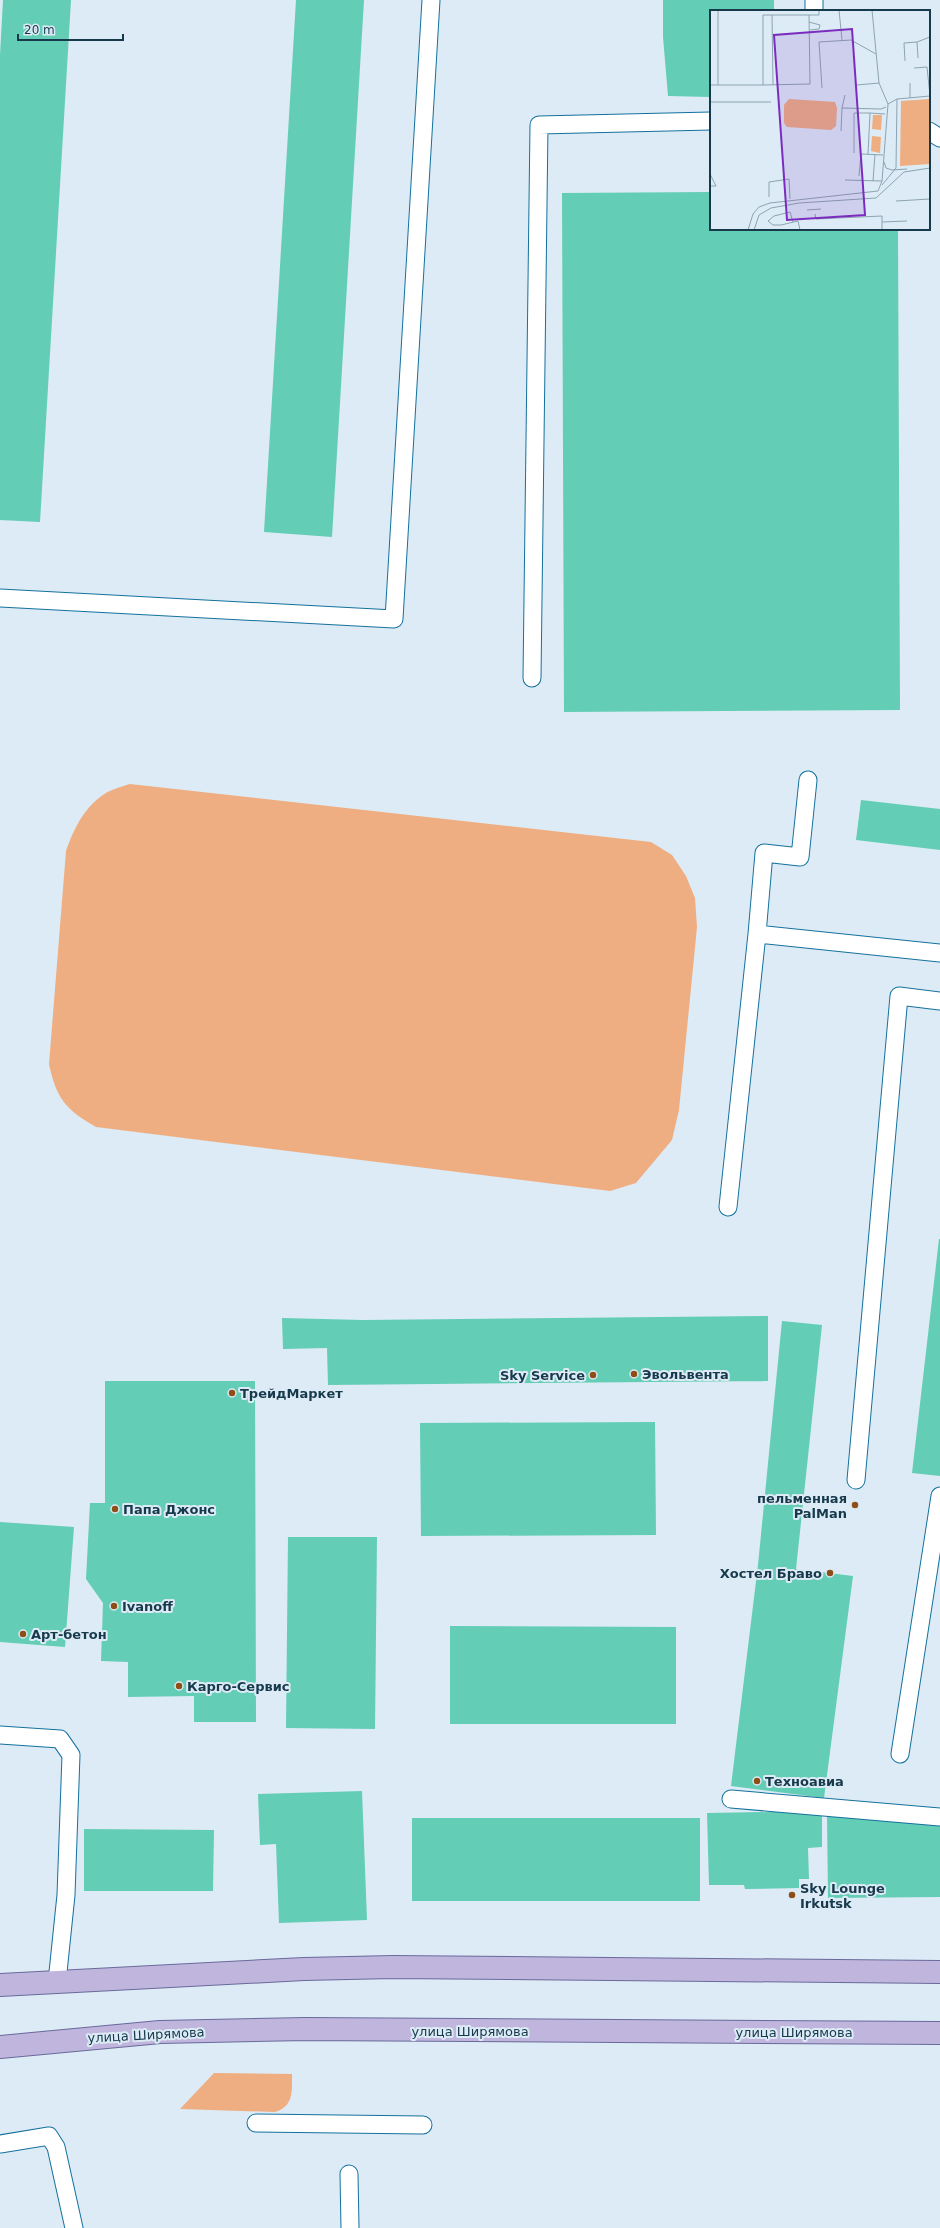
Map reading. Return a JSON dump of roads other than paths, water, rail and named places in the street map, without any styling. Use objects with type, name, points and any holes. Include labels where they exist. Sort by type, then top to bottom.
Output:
[{"type":"main road","points":[[0,1985],[304,1969],[393,1967],[940,1972]]},
{"type":"main road","name":"улица Ширямова","points":[[0,2047],[160,2032],[306,2029],[940,2033]]},
{"type":"lane","points":[[0,598],[394,619],[431,0]]},
{"type":"lane","points":[[532,678],[539,125],[710,121]]},
{"type":"lane","points":[[930,132],[940,138]]},
{"type":"lane","points":[[728,1207],[757,934],[764,853],[800,857],[808,780]]},
{"type":"lane","points":[[757,934],[940,953]]},
{"type":"lane","points":[[856,1480],[899,996],[940,1001]]},
{"type":"lane","points":[[900,1754],[940,1496]]},
{"type":"lane","points":[[0,1735],[60,1740],[71,1755],[66,1895],[57,1982]]},
{"type":"lane","points":[[731,1799],[940,1817]]},
{"type":"lane","points":[[256,2123],[423,2125]]},
{"type":"lane","points":[[0,2144],[49,2136],[56,2147],[74,2228]]},
{"type":"lane","points":[[349,2174],[350,2228]]},
{"type":"place","name":"Эвольвента","points":[[634,1374]]},
{"type":"place","name":"Sky Service","points":[[593,1375]]},
{"type":"place","name":"ТрейдМаркет","points":[[232,1393]]},
{"type":"place","name":"пельменная PalMan","points":[[855,1505]]},
{"type":"place","name":"Папа Джонс","points":[[115,1509]]},
{"type":"place","name":"Хостел Браво","points":[[830,1573]]},
{"type":"place","name":"Ivanoff","points":[[114,1606]]},
{"type":"place","name":"Арт-бетон","points":[[23,1634]]},
{"type":"place","name":"Карго-Сервис","points":[[179,1686]]},
{"type":"place","name":"Техноавиа","points":[[757,1781]]},
{"type":"place","name":"Sky Lounge Irkutsk","points":[[792,1895]]}]
